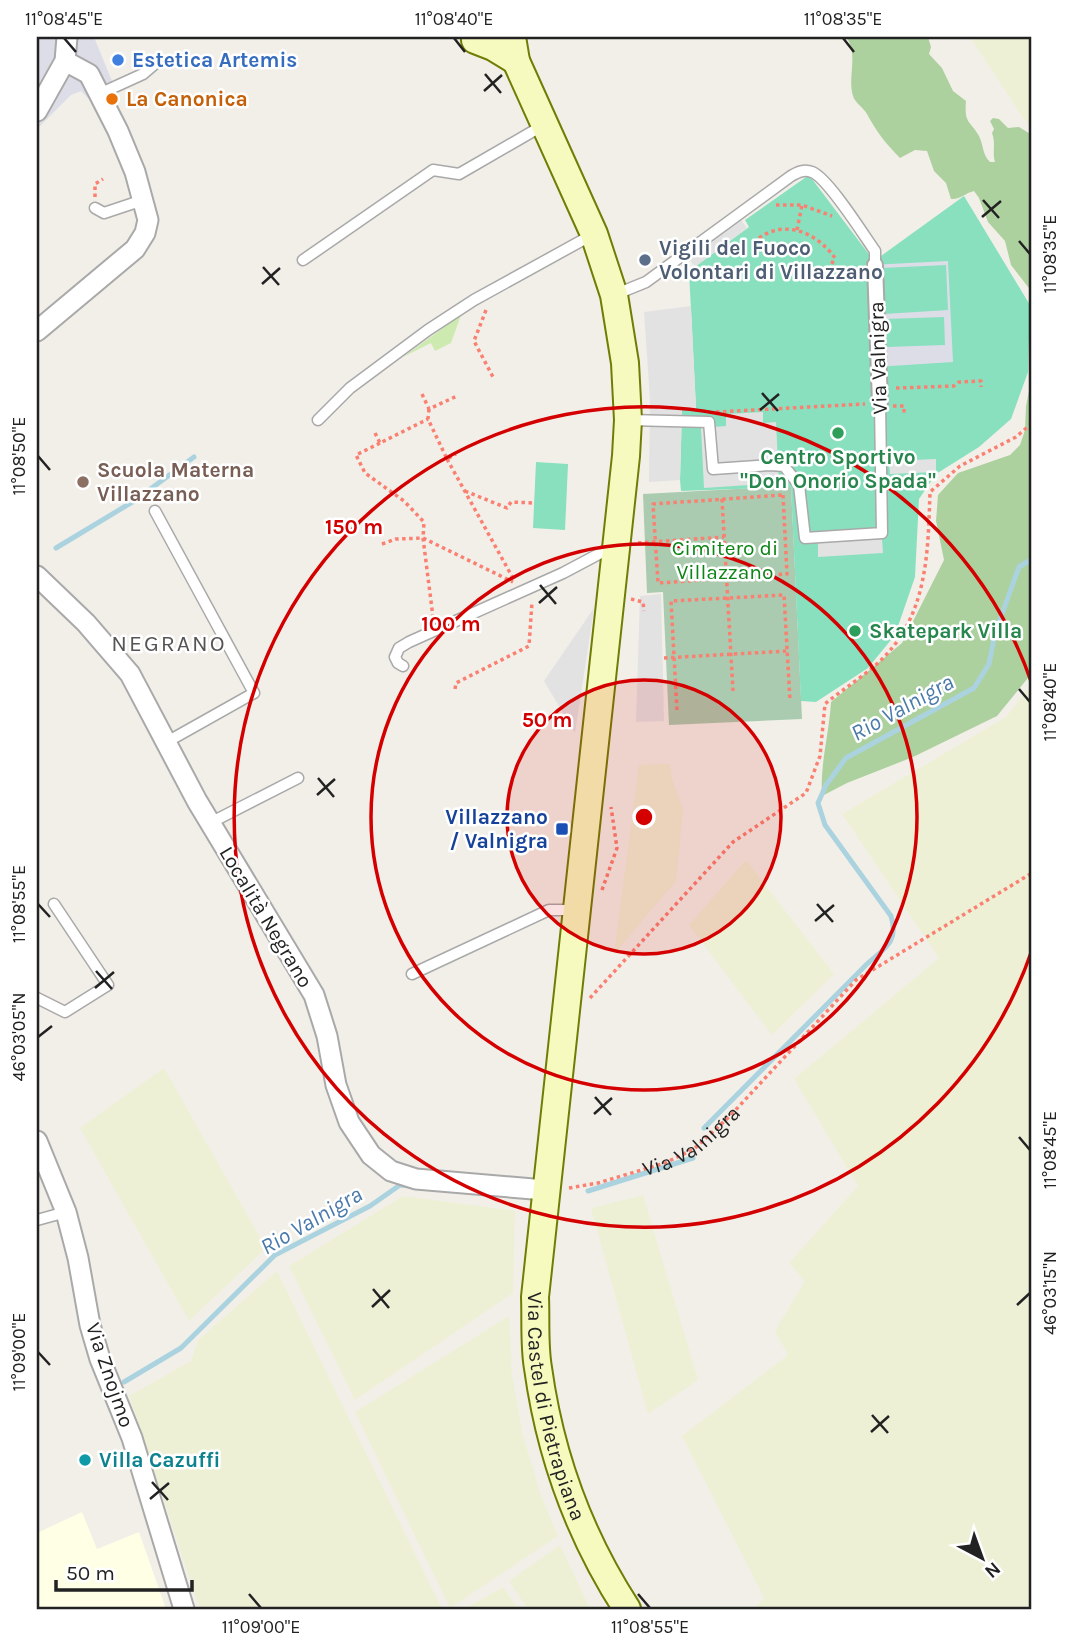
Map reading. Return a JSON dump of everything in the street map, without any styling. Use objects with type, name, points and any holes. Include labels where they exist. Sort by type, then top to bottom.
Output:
[{"type":"main road","points":[[478,38],[493,47],[514,49],[594,234],[614,295],[625,363],[628,420],[617,544],[556,1112],[545,1190]]},
{"type":"main road","name":"Via Castel di Pietrapiana","points":[[545,1190],[535,1297],[537,1365],[552,1445],[572,1503],[603,1573],[627,1609]]},
{"type":"street","points":[[37,111],[65,61],[67,37]]},
{"type":"street","points":[[37,331],[135,249],[145,233],[148,220],[118,131],[89,74],[65,61]]},
{"type":"street","name":"Via Valnigra","points":[[875,265],[880,396]]},
{"type":"street","name":"Località Negrano","points":[[37,576],[86,623],[131,674],[164,743],[210,824],[314,995],[327,1036],[336,1085],[349,1122],[371,1155],[391,1171],[416,1179],[545,1190]]},
{"type":"street","name":"Via Znojmo","points":[[37,1141],[66,1212],[100,1359],[132,1438],[184,1609]]},
{"type":"lane","points":[[99,94],[143,74],[157,62]]},
{"type":"lane","points":[[303,260],[433,170],[459,174],[546,125]]},
{"type":"lane","name":"Via Valnigra","points":[[614,295],[646,282],[799,172],[808,170],[823,179],[875,251],[875,265]]},
{"type":"lane","points":[[95,208],[104,213],[143,200]]},
{"type":"lane","points":[[318,421],[350,388],[428,330],[474,300],[594,234]]},
{"type":"lane","name":"Via Valnigra","points":[[695,422],[709,422],[713,469],[770,465],[784,467],[792,473],[799,485],[805,538],[882,533],[880,396]]},
{"type":"lane","points":[[628,420],[695,422]]},
{"type":"lane","points":[[155,510],[254,693],[164,743]]},
{"type":"lane","points":[[403,666],[395,657],[399,648],[563,573],[617,544]]},
{"type":"lane","name":"Località Negrano","points":[[210,824],[298,778]]},
{"type":"lane","points":[[37,998],[65,1012],[108,985],[54,904]]},
{"type":"lane","points":[[412,974],[549,910],[578,910]]},
{"type":"lane","points":[[37,1220],[66,1212]]},
{"type":"path","points":[[95,208],[95,184],[103,179]]},
{"type":"path","points":[[746,209],[783,204],[802,205],[830,214],[862,233]]},
{"type":"path","points":[[797,230],[802,205]]},
{"type":"path","points":[[759,238],[773,231],[797,230],[808,234],[824,244],[835,258],[831,265]]},
{"type":"path","points":[[489,301],[474,341],[493,377]]},
{"type":"path","points":[[695,422],[714,412],[880,396],[954,386],[959,382],[981,382],[981,387]]},
{"type":"path","points":[[382,544],[423,538],[516,583],[447,459],[428,419],[429,409],[422,394]]},
{"type":"path","points":[[429,409],[457,396]]},
{"type":"path","points":[[428,419],[356,455],[365,473],[404,501],[424,522],[423,538],[435,630]]},
{"type":"path","points":[[565,1015],[585,1003],[733,842],[806,793],[820,756],[825,704],[885,656],[903,631],[922,593],[928,558],[930,492],[960,466],[1016,438],[1032,423]]},
{"type":"path","points":[[375,433],[380,443]]},
{"type":"path","points":[[447,459],[456,454]]},
{"type":"path","points":[[463,490],[507,508],[511,502],[534,503]]},
{"type":"path","points":[[783,495],[787,574],[658,583],[655,542],[653,504],[783,495]]},
{"type":"path","points":[[722,499],[733,691]]},
{"type":"path","points":[[645,543],[724,537]]},
{"type":"path","points":[[455,689],[456,683],[529,646],[533,586]]},
{"type":"path","points":[[677,710],[671,601],[784,594],[790,701]]},
{"type":"path","points":[[631,599],[643,602],[644,611]]},
{"type":"path","points":[[664,659],[787,651]]},
{"type":"path","name":"Via Valnigra","points":[[545,1190],[598,1183],[665,1163],[694,1149],[730,1115],[856,980],[1032,873]]},
{"type":"shaded area","points":[[37,37],[94,37],[114,86],[88,98],[81,91],[71,95],[37,129]]},
{"type":"shaded area","points":[[970,37],[1032,37],[1032,129],[1023,118]]},
{"type":"shaded area","points":[[741,220],[747,228],[695,267],[689,259]]},
{"type":"shaded area","points":[[948,261],[953,362],[875,367],[870,265]],"holes":[[[946,265],[948,310],[884,314],[882,268]],[[944,317],[945,345],[886,347],[885,319]]]},
{"type":"shaded area","points":[[691,306],[696,409],[682,410],[680,480],[649,482],[650,399],[644,312]]},
{"type":"shaded area","points":[[763,412],[763,423],[776,422],[779,483],[704,488],[701,428],[726,426],[726,414]]},
{"type":"shaded area","points":[[936,459],[936,472],[890,474],[889,461]]},
{"type":"shaded area","points":[[882,539],[883,553],[818,557],[818,543]]},
{"type":"shaded area","points":[[661,594],[664,721],[636,722],[640,596]]},
{"type":"shaded area","points":[[594,608],[575,733],[544,681]]},
{"type":"shaded area","points":[[1032,684],[1032,1609],[754,1609],[764,1598],[682,1436],[788,1355],[775,1331],[805,1281],[789,1263],[858,1186],[794,1079],[939,958],[842,814],[1006,717]]},
{"type":"shaded area","points":[[670,764],[672,779],[683,809],[676,881],[614,954],[639,765]]},
{"type":"shaded area","points":[[746,860],[834,974],[772,1035],[689,925]]},
{"type":"shaded area","points":[[164,1068],[266,1248],[189,1321],[80,1128]]},
{"type":"shaded area","points":[[643,1195],[698,1380],[648,1414],[591,1208]]},
{"type":"shaded area","points":[[403,1196],[515,1211],[513,1293],[355,1400],[289,1266]]},
{"type":"shaded area","points":[[277,1271],[441,1607],[437,1609],[200,1609],[129,1396],[191,1361],[198,1340]]},
{"type":"shaded area","points":[[509,1316],[512,1376],[523,1435],[540,1493],[558,1536],[450,1608],[355,1412]]},
{"type":"shaded area","points":[[82,1512],[97,1549],[139,1532],[166,1609],[37,1609],[37,1533]]},
{"type":"shaded area","points":[[560,1545],[590,1609],[528,1609],[509,1581]]},
{"type":"shaded area","points":[[503,1587],[518,1609],[465,1609]]},
{"type":"green space","points":[[846,37],[928,37],[931,47],[929,54],[942,68],[953,91],[966,101],[967,118],[979,136],[990,162],[995,162],[992,133],[994,129],[990,121],[993,118],[999,119],[1008,128],[1019,127],[1032,135],[1032,292],[1011,265],[1005,241],[988,222],[974,191],[951,199],[946,183],[934,171],[927,151],[915,150],[900,158],[855,101],[851,81],[852,51]]},
{"type":"green space","name":"Centro Sportivo \"Don Onorio Spada\"","points":[[809,175],[874,261],[964,196],[1030,305],[1028,372],[1011,419],[979,447],[936,474],[919,499],[915,577],[895,635],[868,668],[816,702],[801,701],[791,487],[681,491],[680,480],[682,409],[696,408],[689,271],[749,227],[745,220]]},
{"type":"green space","points":[[461,315],[451,343],[435,351],[431,343],[403,357]]},
{"type":"green space","points":[[1032,375],[1032,673],[997,716],[913,757],[847,783],[822,796],[822,772],[831,702],[902,643],[944,560],[936,521],[938,495],[958,473],[1010,455],[1020,445],[1025,430]]},
{"type":"green space","points":[[536,462],[568,464],[565,530],[533,528]]},
{"type":"green space","name":"Cimitero di Villazzano","points":[[791,486],[802,719],[669,725],[663,592],[647,593],[643,494]]},
{"type":"waterway","points":[[56,548],[134,501],[194,457]]},
{"type":"waterway","name":"Rio Valnigra","points":[[704,1128],[889,944],[893,932],[891,916],[825,825],[818,803],[826,785],[846,758],[974,688],[989,664],[995,633],[1019,567],[1032,559]]},
{"type":"waterway","name":"Rio Valnigra","points":[[588,1191],[693,1158]]},
{"type":"waterway","name":"Rio Valnigra","points":[[124,1382],[181,1348],[275,1255],[370,1206],[400,1185],[411,1186]]},
{"type":"place","name":"Estetica Artemis","points":[[118,60]]},
{"type":"place","name":"La Canonica","points":[[112,99]]},
{"type":"place","name":"Vigili del Fuoco Volontari di Villazzano","points":[[645,260]]},
{"type":"place","name":"Centro Sportivo \"Don Onorio Spada\"","points":[[838,433]]},
{"type":"place","name":"Scuola Materna Villazzano","points":[[83,482]]},
{"type":"place","name":"Skatepark Villa","points":[[855,631]]},
{"type":"place","name":"Villazzano / Valnigra","points":[[562,829]]},
{"type":"place","name":"Villa Cazuffi","points":[[85,1460]]},
{"type":"district","name":"NEGRANO","points":[[169,643]]}]
